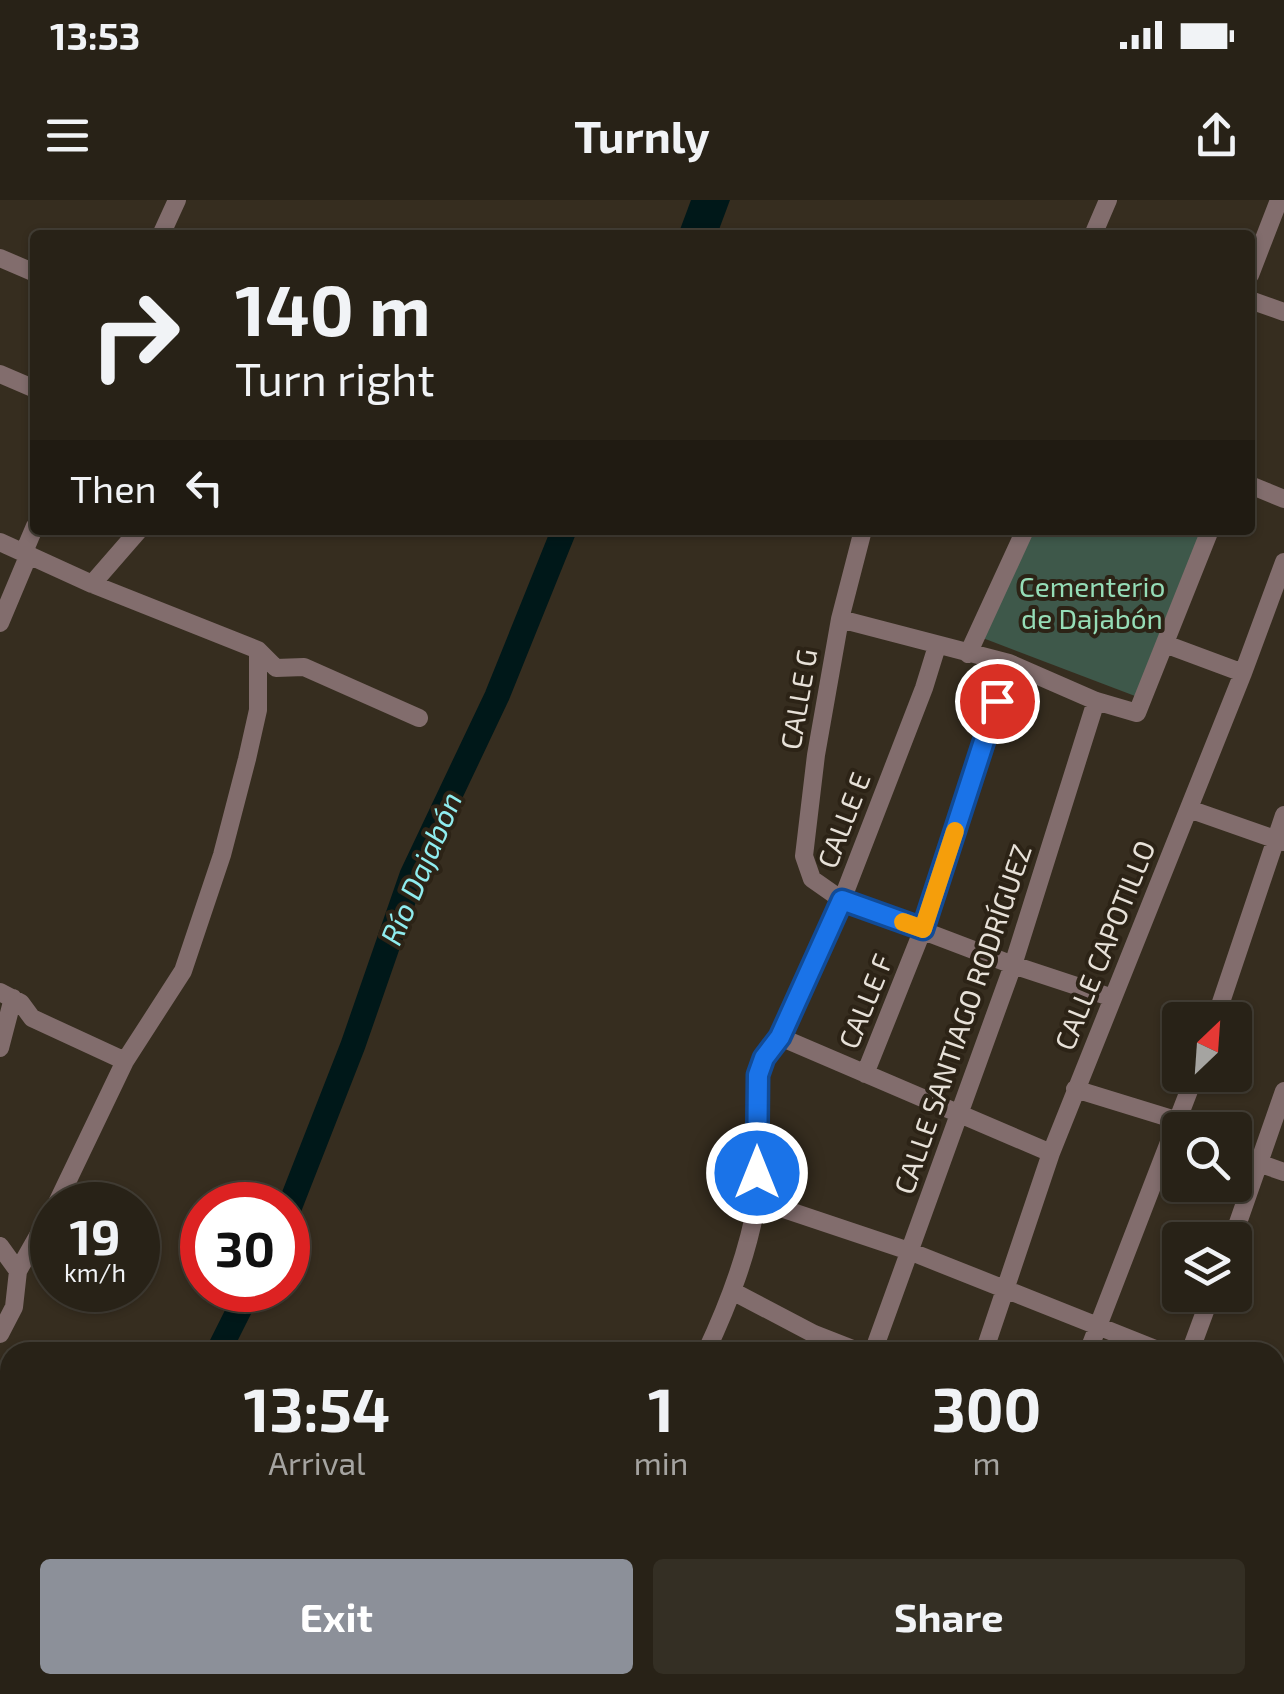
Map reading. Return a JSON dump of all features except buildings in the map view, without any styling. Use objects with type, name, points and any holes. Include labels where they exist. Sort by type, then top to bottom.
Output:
[{"type":"street","points":[[163,230],[177,200]]},
{"type":"street","points":[[1095,230],[1108,200]]},
{"type":"street","points":[[1255,262],[1280,200]]},
{"type":"street","points":[[0,258],[30,271]]},
{"type":"street","points":[[1255,302],[1284,312]]},
{"type":"street","points":[[0,374],[30,387]]},
{"type":"street","points":[[1255,487],[1284,499]]},
{"type":"street","points":[[0,623],[32,535]]},
{"type":"street","points":[[92,584],[136,535]]},
{"type":"street","name":"CALLE G","points":[[842,900],[812,879],[804,856],[816,755],[840,619],[862,535]]},
{"type":"street","points":[[968,654],[1022,535]]},
{"type":"street","points":[[840,619],[1009,663],[1096,701],[1137,714],[1208,535]]},
{"type":"street","points":[[0,542],[92,584],[258,650],[276,668],[304,667],[420,718]]},
{"type":"street","name":"CALLE CAPOTILLO","points":[[987,1342],[1050,1153],[1284,562]]},
{"type":"street","points":[[1165,644],[1243,673]]},
{"type":"street","name":"CALLE E","points":[[711,1342],[734,1292],[757,1200],[758,1075],[764,1058],[780,1037],[842,900],[937,646]]},
{"type":"street","points":[[67,1182],[125,1061],[183,970],[222,855],[258,710],[258,650]]},
{"type":"street","name":"CALLE F","points":[[865,1074],[923,929],[1009,663]]},
{"type":"street","name":"CALLE SANTIAGO RODRÍGUEZ","points":[[876,1342],[961,1114],[1096,701]]},
{"type":"street","points":[[1189,809],[1280,841]]},
{"type":"street","points":[[1222,1002],[1280,841],[1284,815]]},
{"type":"street","points":[[842,900],[1012,965],[1112,998]]},
{"type":"street","points":[[6,995],[32,1018],[125,1061]]},
{"type":"street","points":[[0,1048],[6,995]]},
{"type":"street","points":[[780,1037],[1050,1153]]},
{"type":"street","points":[[1075,1090],[1162,1116]]},
{"type":"street","points":[[1239,1222],[1284,1091]]},
{"type":"street","points":[[1092,1342],[1162,1164]]},
{"type":"street","points":[[1261,1164],[1284,1172]]},
{"type":"street","points":[[757,1200],[909,1251],[1136,1342]]},
{"type":"street","points":[[0,1246],[18,1271]]},
{"type":"street","points":[[0,1334],[14,1307],[18,1271],[30,1250]]},
{"type":"street","points":[[734,1292],[834,1342]]},
{"type":"street","points":[[1194,1342],[1205,1312]]},
{"type":"green space","name":"Cementerio de Dajabón","points":[[1022,535],[1201,535],[1135,696],[975,635]]},
{"type":"water","points":[[691,200],[730,200],[719,230],[680,230]]},
{"type":"waterway","name":"Río Dajabón","points":[[299,1182],[353,1045],[412,875],[497,696],[562,535]]},
{"type":"waterway","name":"Río Dajabón","points":[[223,1342],[238,1312]]},
{"type":"slow traffic","points":[[903,922],[923,929],[955,831]]},
{"type":"route","points":[[757,1173],[758,1075],[764,1058],[780,1037],[842,900],[923,929],[997,701]]}]
